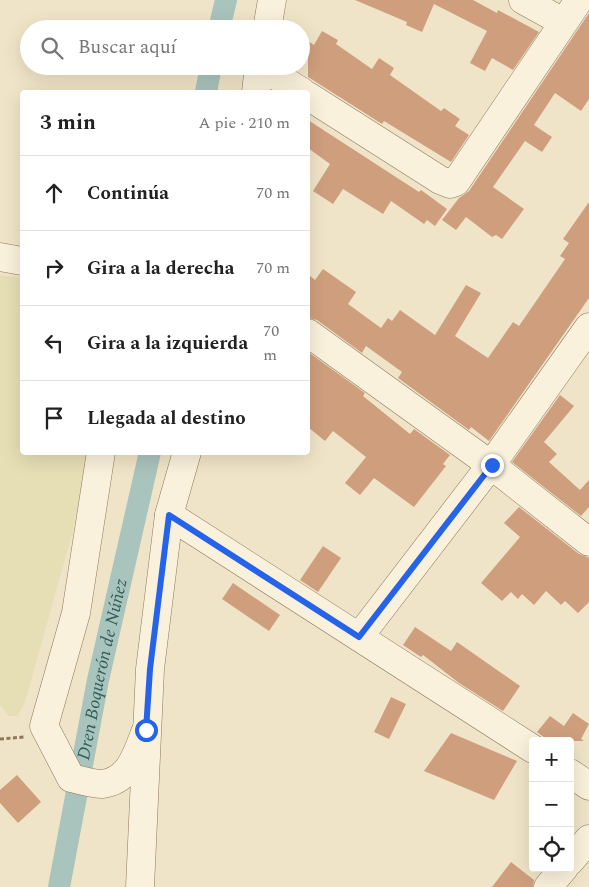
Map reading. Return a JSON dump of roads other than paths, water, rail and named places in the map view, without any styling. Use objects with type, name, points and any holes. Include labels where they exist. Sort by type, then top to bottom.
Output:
[{"type":"street","points":[[269,20],[272,0]]},
{"type":"street","points":[[523,0],[562,22]]},
{"type":"street","points":[[310,97],[440,180],[450,184],[456,182],[562,22],[579,0]]},
{"type":"street","points":[[256,90],[259,75]]},
{"type":"street","points":[[275,75],[299,90]]},
{"type":"street","points":[[0,257],[20,261]]},
{"type":"street","points":[[359,637],[492,465],[589,327]]},
{"type":"street","points":[[310,333],[492,465],[589,542]]},
{"type":"street","points":[[101,455],[76,613],[44,726],[71,778],[102,784],[120,778],[133,764],[146,730]]},
{"type":"street","points":[[140,887],[150,669],[169,515],[186,455]]},
{"type":"street","points":[[169,515],[529,746]]},
{"type":"street","points":[[574,777],[589,786]]},
{"type":"street","points":[[574,856],[589,839]]},
{"type":"street","points":[[548,887],[561,872]]},
{"type":"waterway","name":"Dren Boquerón de Núñez","points":[[221,20],[226,0]]},
{"type":"waterway","name":"Dren Boquerón de Núñez","points":[[206,90],[209,75]]},
{"type":"waterway","name":"Dren Boquerón de Núñez","points":[[59,887],[98,680],[149,455]]}]
